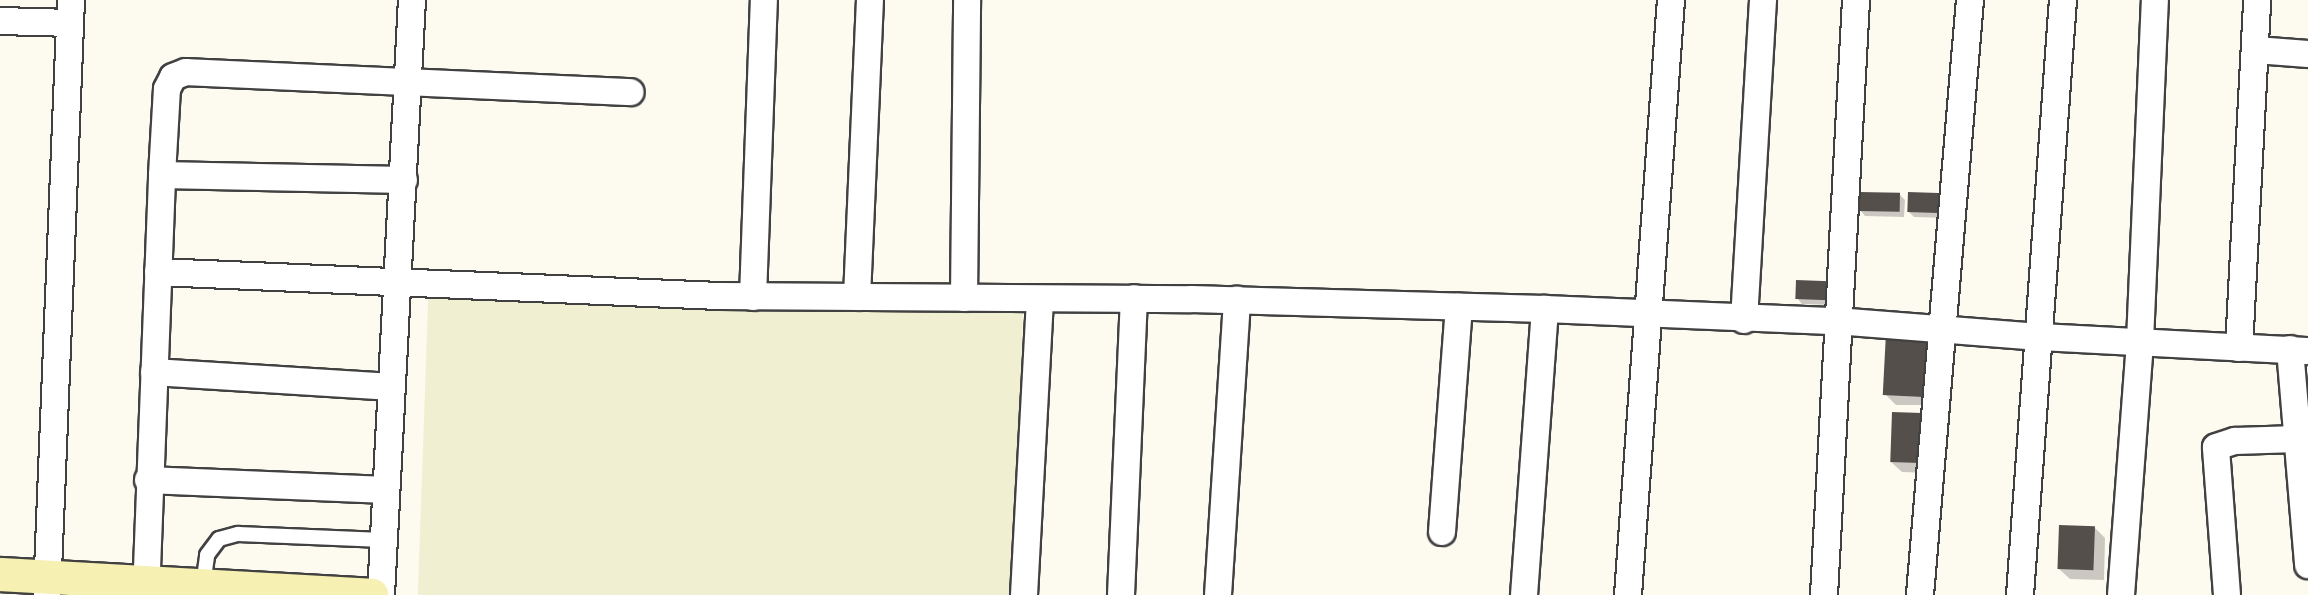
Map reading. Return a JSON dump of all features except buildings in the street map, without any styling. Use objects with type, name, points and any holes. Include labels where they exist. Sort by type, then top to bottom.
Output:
[{"type":"street","points":[[381,595],[410,80],[412,0]]},
{"type":"street","points":[[753,297],[764,0]]},
{"type":"street","points":[[857,297],[870,0]]},
{"type":"street","points":[[964,298],[967,0]]},
{"type":"street","points":[[1628,595],[1651,314],[1671,0]]},
{"type":"street","points":[[1744,320],[1763,0]]},
{"type":"street","points":[[1824,595],[1836,321],[1856,0]]},
{"type":"street","points":[[1920,595],[1970,0]]},
{"type":"street","points":[[2020,595],[2063,0]]},
{"type":"street","points":[[2121,595],[2140,341],[2155,0]]},
{"type":"street","points":[[2240,348],[2257,0]]},
{"type":"street","points":[[0,21],[71,11],[48,586]]},
{"type":"street","points":[[2256,50],[2308,54]]},
{"type":"street","points":[[146,588],[148,480],[162,175],[167,89],[173,77],[186,72],[410,80],[631,92]]},
{"type":"street","points":[[162,175],[404,180]]},
{"type":"street","points":[[158,272],[753,297],[1134,298],[1545,309],[1744,320],[1836,321],[2039,337],[2299,350],[2297,439],[2308,566]]},
{"type":"street","points":[[1024,595],[1040,298]]},
{"type":"street","points":[[1121,595],[1134,298]]},
{"type":"street","points":[[1218,595],[1237,300]]},
{"type":"street","points":[[1442,532],[1459,307]]},
{"type":"street","points":[[1524,595],[1545,309]]},
{"type":"street","points":[[154,372],[392,387]]},
{"type":"street","points":[[2227,595],[2216,447],[2224,442],[2297,439]]},
{"type":"street","points":[[148,480],[386,490]]},
{"type":"street","points":[[0,574],[48,586],[146,588],[203,585],[270,592],[371,595]]},
{"type":"lane","points":[[203,585],[207,555],[219,539],[238,534],[383,540]]},
{"type":"shaded area","points":[[429,275],[1024,296],[1013,595],[418,595]]}]
